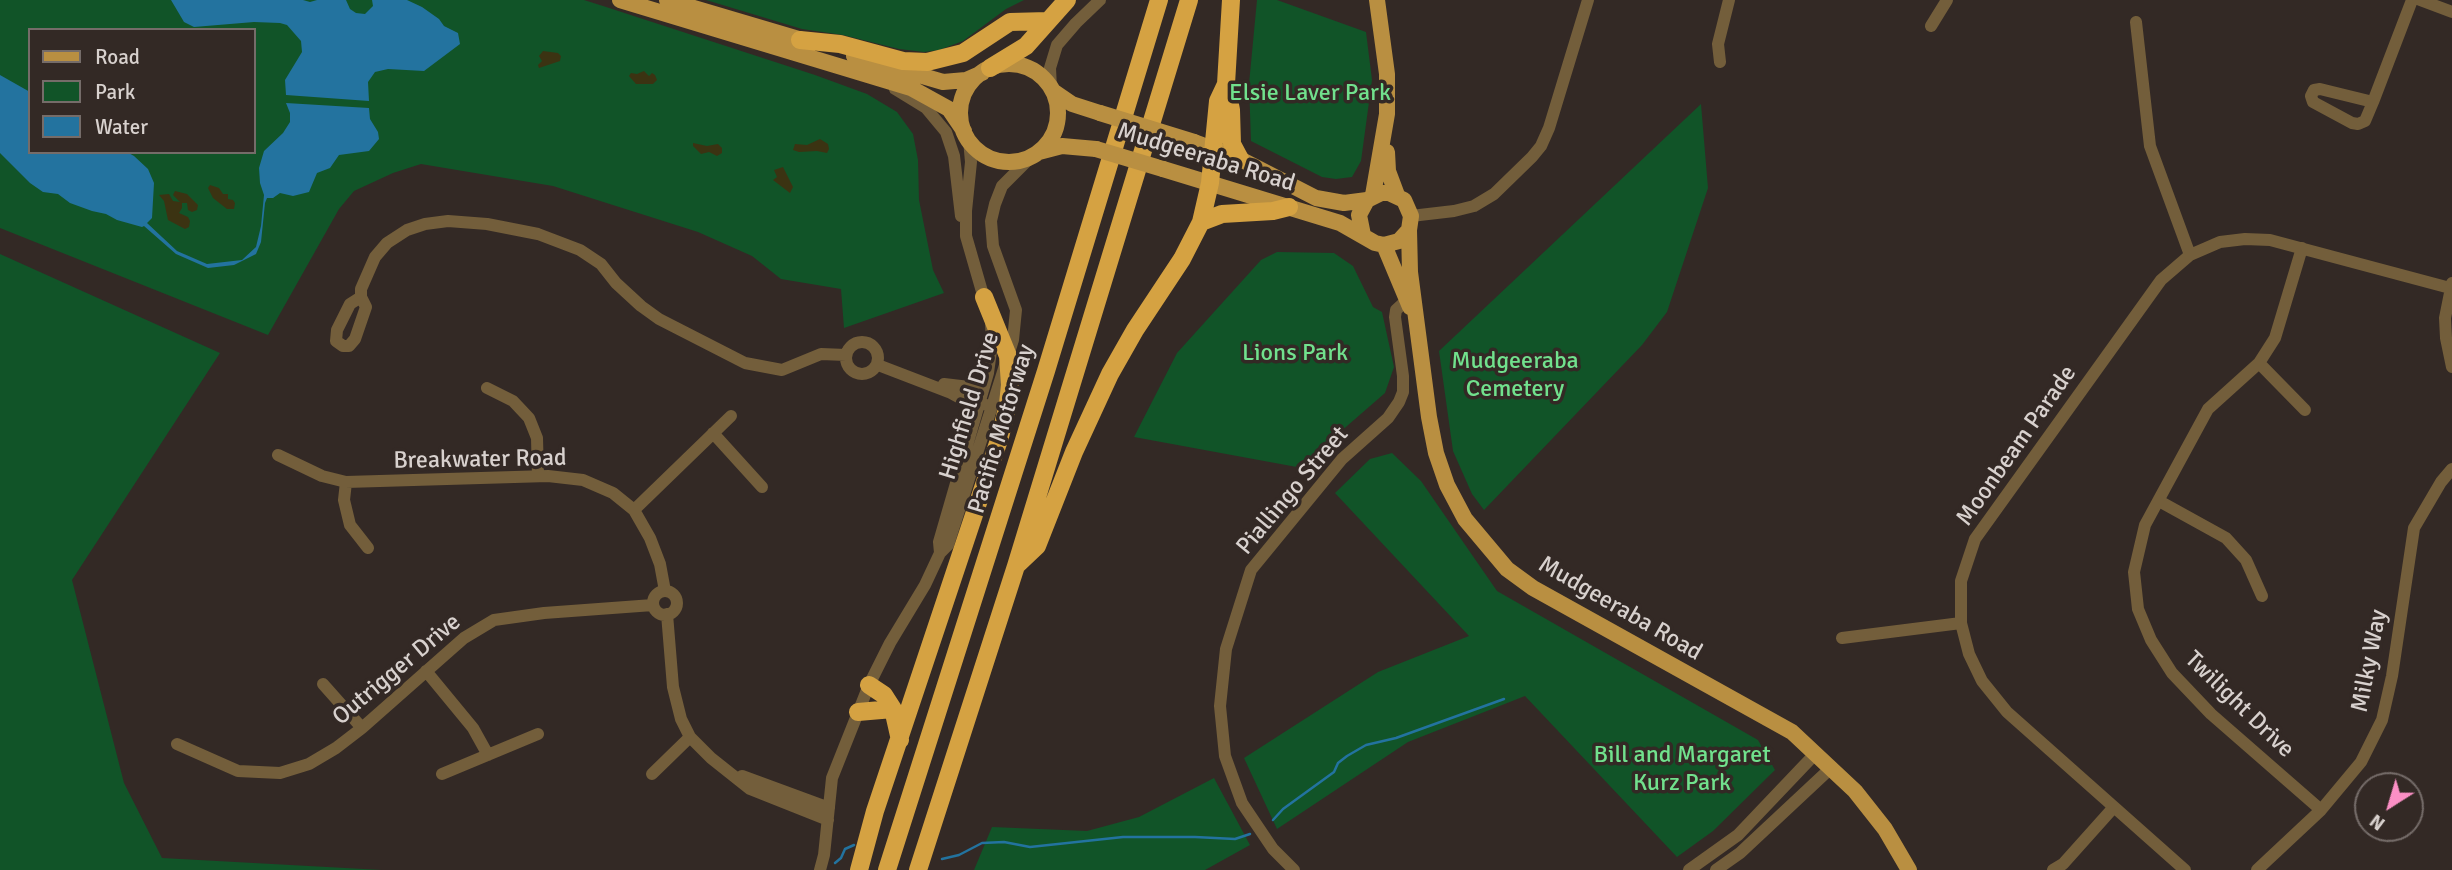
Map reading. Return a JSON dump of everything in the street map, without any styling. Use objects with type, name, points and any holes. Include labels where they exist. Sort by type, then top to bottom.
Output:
[{"type":"highway","points":[[986,70],[1026,46],[1068,0]]},
{"type":"highway","name":"Pacific Motorway","points":[[887,870],[1046,371],[1159,0]]},
{"type":"highway","points":[[918,870],[1016,566],[1189,0]]},
{"type":"highway","points":[[1231,0],[1226,84],[1231,110],[1232,145],[1240,159]]},
{"type":"highway","points":[[800,40],[840,44],[903,61],[927,62],[963,53],[1010,22],[1048,21]]},
{"type":"highway","points":[[1016,566],[1037,546],[1074,452],[1110,374],[1135,330],[1182,259],[1201,222],[1210,183],[1218,101],[1226,84]]},
{"type":"highway","points":[[1201,222],[1222,214],[1273,211],[1289,207]]},
{"type":"highway","points":[[859,870],[875,811],[999,437],[1010,392],[1008,356],[984,298]]},
{"type":"highway","points":[[869,685],[884,695],[893,709],[900,740]]},
{"type":"highway","points":[[858,712],[893,709]]},
{"type":"main road","points":[[620,0],[911,88],[937,101],[953,113],[979,151],[993,159],[1012,162],[1032,156],[1047,144],[1056,126],[1058,108],[1052,89],[1043,78],[1026,67],[1009,64],[986,70],[967,80],[943,82],[667,0]]},
{"type":"main road","points":[[1377,0],[1387,74],[1388,171],[1396,195]]},
{"type":"main road","points":[[967,136],[961,116],[963,98],[968,88],[986,70]]},
{"type":"main road","name":"Mudgeeraba Road","points":[[1052,89],[1072,104],[1240,159],[1316,198],[1344,202],[1370,198]]},
{"type":"main road","points":[[1370,198],[1389,193],[1404,200],[1410,223],[1399,242],[1384,245],[1363,235],[1359,215],[1370,198],[1386,129]]},
{"type":"main road","name":"Mudgeeraba Road","points":[[1032,156],[1062,146],[1096,149],[1340,223],[1363,235]]},
{"type":"main road","name":"Mudgeeraba Road","points":[[1410,223],[1410,272],[1436,453],[1447,485],[1465,519],[1507,569],[1550,599],[1792,732],[1855,791],[1885,829],[1909,870]]},
{"type":"main road","name":"Mudgeeraba Road","points":[[1384,245],[1416,319]]},
{"type":"street","points":[[1052,89],[1050,68],[1055,49],[1076,23],[1100,0]]},
{"type":"street","points":[[1410,223],[1474,206],[1494,194],[1532,158],[1549,128],[1588,0]]},
{"type":"street","points":[[1720,62],[1718,44],[1729,0]]},
{"type":"street","points":[[1931,26],[1947,0]]},
{"type":"street","points":[[2373,102],[2413,0]]},
{"type":"street","points":[[2420,0],[2452,12]]},
{"type":"street","points":[[2136,22],[2150,146],[2190,255]]},
{"type":"street","points":[[867,74],[922,104],[943,128],[954,156],[958,200],[966,236]]},
{"type":"street","name":"Highfield Drive","points":[[940,553],[939,542],[986,379],[992,336],[966,236],[971,167],[967,136]]},
{"type":"street","name":"Highfield Drive","points":[[821,870],[832,778],[869,685],[940,553],[948,545],[1008,356],[1014,335],[1016,310],[993,246],[991,221],[1002,186],[1012,173],[1032,156]]},
{"type":"street","points":[[361,297],[375,257],[387,243],[408,230],[425,223],[448,220],[487,224],[538,234],[580,250],[601,264],[616,284],[659,319],[746,363],[782,370],[821,354],[846,355]]},
{"type":"street","name":"Moonbeam Parade","points":[[2185,870],[2007,712],[1982,681],[1969,654],[1961,623],[1961,581],[1975,539],[2161,280],[2190,255],[2220,242],[2270,240],[2451,285]]},
{"type":"street","name":"Twilight Drive","points":[[2302,248],[2275,338],[2259,363],[2208,409],[2145,525],[2134,572],[2138,609],[2151,640],[2172,673],[2211,714],[2321,810]]},
{"type":"street","points":[[2451,285],[2445,318],[2452,367]]},
{"type":"street","name":"Piallingo Street","points":[[1294,870],[1273,849],[1242,803],[1225,756],[1220,706],[1226,649],[1251,570],[1342,459],[1388,418],[1399,402],[1403,392],[1403,376],[1395,317],[1396,310],[1406,300]]},
{"type":"street","points":[[864,342],[875,347],[878,361],[867,374],[855,373],[849,367],[846,355],[853,344],[864,342]]},
{"type":"street","points":[[878,361],[956,387],[971,387],[986,379]]},
{"type":"street","points":[[878,361],[978,406],[995,396]]},
{"type":"street","points":[[2259,363],[2305,411]]},
{"type":"street","points":[[487,388],[513,401],[529,418],[537,438],[538,476]]},
{"type":"street","points":[[634,510],[731,416]]},
{"type":"street","points":[[713,433],[762,487]]},
{"type":"street","name":"Breakwater Road","points":[[278,455],[322,476],[346,482],[538,476],[583,480],[612,493],[634,510],[650,538],[660,564],[665,591],[672,594],[677,601],[675,609],[667,614],[673,687],[681,719],[690,737],[729,771],[829,814]]},
{"type":"street","name":"Milky Way","points":[[2257,870],[2321,810],[2361,762],[2382,720],[2392,676],[2414,528],[2441,482],[2452,469]]},
{"type":"street","points":[[346,482],[344,500],[350,524],[368,548]]},
{"type":"street","points":[[2159,501],[2226,538],[2246,560],[2262,596]]},
{"type":"street","points":[[665,591],[656,595],[653,605],[656,611],[667,614]]},
{"type":"street","name":"Outrigger Drive","points":[[177,744],[239,771],[280,773],[309,764],[336,748],[464,638],[494,620],[544,612],[653,605]]},
{"type":"street","points":[[1842,638],[1961,623]]},
{"type":"street","points":[[426,671],[473,728],[488,755]]},
{"type":"street","points":[[323,684],[362,727]]},
{"type":"street","points":[[442,774],[538,734]]},
{"type":"street","points":[[652,774],[690,737]]},
{"type":"street","points":[[1689,870],[1738,835],[1816,752]]},
{"type":"street","points":[[1716,870],[1740,853],[1832,767]]},
{"type":"street","points":[[2053,870],[2063,864],[2114,807]]},
{"type":"green space","points":[[0,0],[584,0],[815,75],[867,94],[897,112],[913,134],[918,160],[919,200],[933,270],[944,293],[844,328],[841,289],[781,279],[752,256],[698,232],[553,186],[421,164],[393,173],[354,191],[339,209],[268,335],[0,228]]},
{"type":"green space","points":[[706,0],[1024,0],[1006,9],[963,41],[939,50],[924,52],[802,29]]},
{"type":"green space","name":"Elsie Laver Park","points":[[1257,0],[1277,0],[1366,32],[1372,80],[1361,161],[1352,177],[1322,177],[1251,141],[1249,84]]},
{"type":"green space","name":"Mudgeeraba Cemetery","points":[[1701,104],[1708,188],[1667,312],[1642,345],[1484,510],[1472,494],[1453,451],[1439,351]]},
{"type":"green space","name":"Lions Park","points":[[1277,252],[1334,253],[1353,266],[1373,307],[1382,312],[1394,367],[1385,393],[1324,446],[1313,470],[1134,437],[1177,353],[1261,260]]},
{"type":"green space","points":[[0,254],[220,353],[72,580],[124,783],[162,858],[382,870],[0,870]]},
{"type":"green space","name":"Bill and Margaret Kurz Park","points":[[1392,453],[1421,481],[1497,591],[1758,740],[1775,770],[1713,831],[1677,857],[1525,696],[1408,742],[1277,829],[1244,758],[1378,672],[1469,636],[1335,493],[1370,459]]},
{"type":"green space","points":[[1214,778],[1250,845],[1205,870],[974,870],[992,827],[1087,831],[1139,817]]},
{"type":"sand","points":[[543,51],[558,53],[561,56],[560,61],[539,68],[538,65],[542,61],[539,56]]},
{"type":"sand","points":[[644,71],[649,76],[652,73],[655,75],[657,80],[653,84],[636,84],[629,76],[631,73]]},
{"type":"sand","points":[[820,139],[828,144],[827,153],[793,150],[795,144],[807,145]]},
{"type":"sand","points":[[693,143],[707,146],[718,144],[722,153],[717,156],[709,152],[701,154]]},
{"type":"sand","points":[[783,167],[793,187],[790,193],[773,180],[777,177],[774,170]]},
{"type":"sand","points":[[210,185],[219,188],[223,194],[228,194],[228,199],[235,203],[234,209],[227,209],[213,198],[208,188]]},
{"type":"sand","points":[[175,191],[187,194],[198,205],[197,210],[192,212],[188,210],[187,203],[182,203],[179,213],[190,221],[189,227],[185,229],[168,220],[164,201],[159,195],[169,194],[173,201],[180,202],[173,195]]},
{"type":"water","points":[[171,0],[346,0],[350,9],[365,14],[373,6],[372,0],[407,0],[422,7],[444,26],[458,33],[460,44],[424,71],[388,69],[375,72],[368,82],[369,101],[286,95],[285,80],[302,52],[301,41],[287,25],[254,22],[194,27],[184,22]]},
{"type":"water","points":[[0,75],[28,91],[28,154],[134,156],[148,169],[154,183],[152,218],[147,223],[177,251],[207,264],[242,260],[256,247],[264,195],[259,168],[264,151],[283,133],[290,122],[286,103],[369,108],[370,119],[379,139],[369,151],[339,155],[330,168],[317,173],[309,192],[293,196],[280,193],[273,198],[267,198],[261,242],[256,254],[234,265],[208,268],[176,254],[144,226],[117,220],[70,203],[58,194],[43,192],[0,153]]},
{"type":"waterway","points":[[1273,820],[1283,809],[1334,772],[1338,763],[1366,745],[1396,738],[1504,699]]},
{"type":"waterway","points":[[942,859],[959,855],[982,843],[1004,842],[1030,847],[1123,837],[1235,839],[1250,834]]},
{"type":"waterway","points":[[835,863],[845,849],[854,845]]}]
